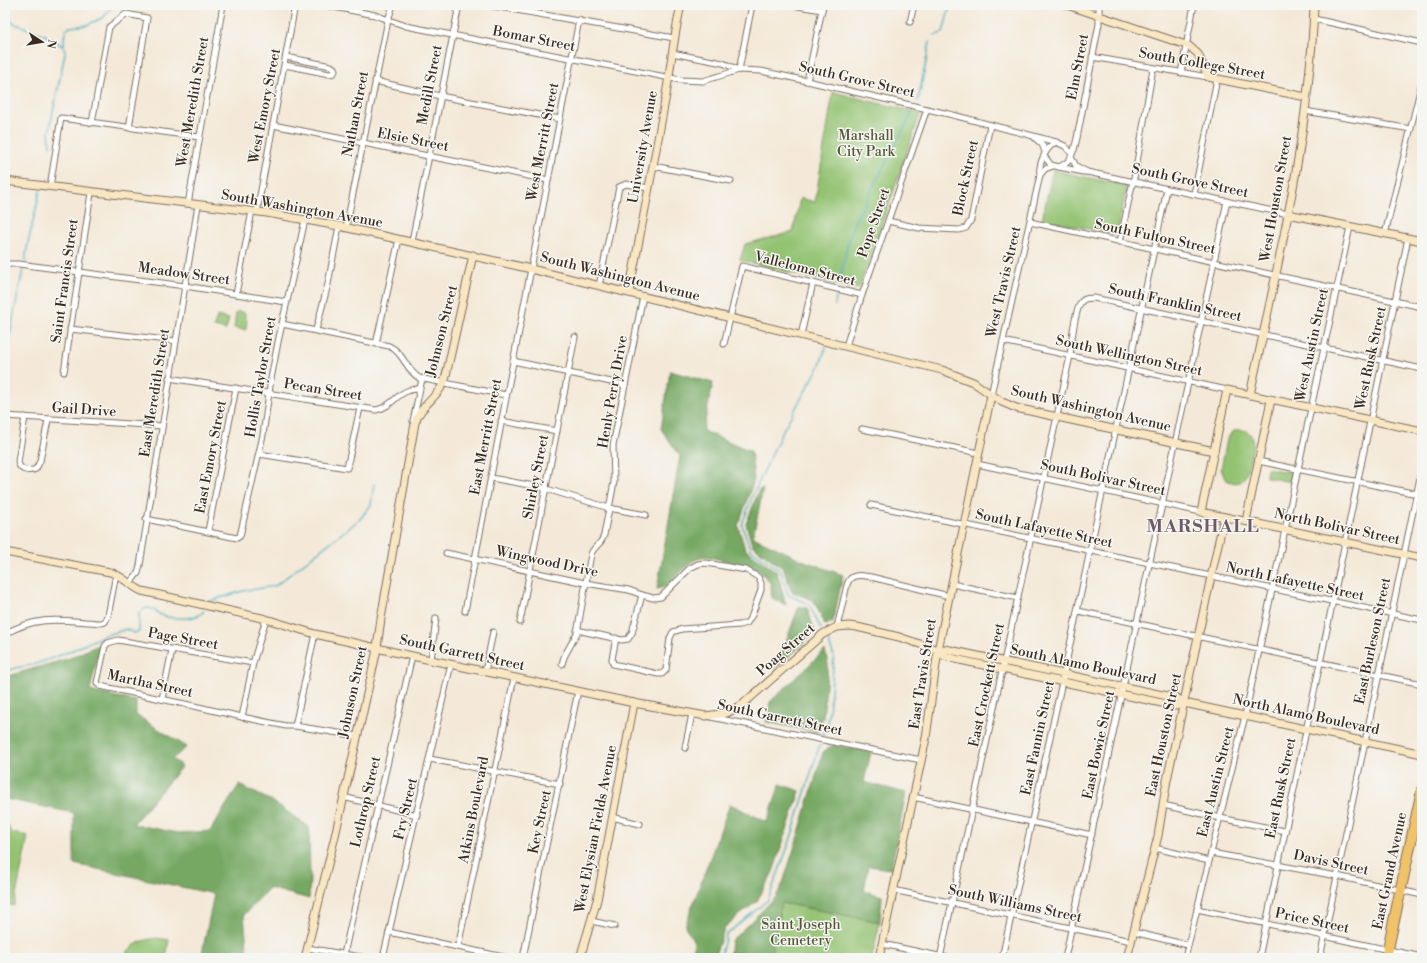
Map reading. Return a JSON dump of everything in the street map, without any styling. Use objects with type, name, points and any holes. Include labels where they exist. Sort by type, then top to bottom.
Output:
[{"type":"highway","name":"East Grand Avenue","points":[[1387,954],[1422,790]]},
{"type":"street","name":"West Meredith Street","points":[[188,204],[223,5]]},
{"type":"street","name":"West Emory Street","points":[[254,212],[274,125],[295,5]]},
{"type":"street","name":"Bomar Street","points":[[324,5],[370,14],[406,26],[687,81],[713,79],[740,70]]},
{"type":"street","name":"Nathan Street","points":[[316,330],[363,143],[392,5]]},
{"type":"street","name":"Medill Street","points":[[412,241],[459,5]]},
{"type":"street","points":[[488,5],[516,8],[674,38]]},
{"type":"street","name":"University Avenue","points":[[629,292],[681,5]]},
{"type":"street","points":[[740,70],[752,5]]},
{"type":"street","points":[[792,5],[823,8],[807,81]]},
{"type":"street","points":[[910,22],[914,5]]},
{"type":"street","points":[[1067,5],[1192,47],[1198,54],[1208,77]]},
{"type":"street","name":"Elm Street","points":[[1072,156],[1099,24],[1099,5]]},
{"type":"street","points":[[1181,73],[1194,5]]},
{"type":"street","name":"West Houston Street","points":[[1250,395],[1288,214],[1305,111],[1314,5]]},
{"type":"street","points":[[92,123],[109,27],[126,14],[147,18],[129,128]]},
{"type":"street","points":[[1314,19],[1422,43]]},
{"type":"street","name":"West Merritt Street","points":[[531,269],[579,20]]},
{"type":"street","name":"South Grove Street","points":[[672,53],[723,63],[740,70],[755,70],[807,81],[927,109],[1035,138],[1056,142]]},
{"type":"street","points":[[285,65],[329,74],[334,73],[335,70],[331,66],[286,57]]},
{"type":"street","name":"South College Street","points":[[1092,57],[1208,77],[1306,97]]},
{"type":"street","points":[[1120,242],[1136,174],[1153,68]]},
{"type":"street","points":[[1194,194],[1217,79]]},
{"type":"street","points":[[375,81],[440,96],[560,119]]},
{"type":"street","points":[[1385,234],[1422,82]]},
{"type":"street","name":"Pope Street","points":[[846,346],[862,295],[927,109]]},
{"type":"street","points":[[1305,111],[1410,129]]},
{"type":"street","points":[[50,187],[61,118],[199,137]]},
{"type":"street","name":"Elsie Street","points":[[274,125],[548,180]]},
{"type":"street","name":"Block Street","points":[[888,221],[924,228],[959,230],[968,226],[971,220],[990,125]]},
{"type":"street","points":[[1045,154],[1050,146],[1056,142],[1063,144],[1072,143],[1077,134]]},
{"type":"street","points":[[1035,138],[1042,144],[1045,154],[1053,166]]},
{"type":"street","points":[[1040,175],[1045,169],[1053,166],[1059,167],[1067,163],[1072,156],[1068,148],[1063,144]]},
{"type":"street","name":"West Travis Street","points":[[991,395],[1030,222],[1040,175],[1039,171],[1041,162],[1045,154]]},
{"type":"street","name":"South Grove Street","points":[[1072,156],[1076,166],[1087,172]]},
{"type":"street","points":[[653,166],[731,181]]},
{"type":"street","name":"South Grove Street","points":[[1059,167],[1288,214]]},
{"type":"street","name":"South Washington Avenue","points":[[5,181],[254,212],[305,220],[412,241],[629,292],[952,373],[973,382],[991,395],[1012,406],[1214,451]]},
{"type":"street","points":[[599,286],[619,188],[626,184],[649,188]]},
{"type":"street","name":"East Fannin Street","points":[[1002,958],[1117,430],[1167,189]]},
{"type":"street","name":"Saint Francis Street","points":[[64,372],[91,192]]},
{"type":"street","name":"East Bowie Street","points":[[1065,958],[1227,201]]},
{"type":"street","name":"East Meredith Street","points":[[130,583],[136,576],[139,569],[198,205]]},
{"type":"street","points":[[236,294],[254,212]]},
{"type":"street","points":[[1288,214],[1422,241]]},
{"type":"street","name":"Hollis Taylor Street","points":[[208,531],[239,538],[241,534],[267,416],[269,394],[286,302],[305,220]]},
{"type":"street","name":"South Fulton Street","points":[[1030,222],[1422,307]]},
{"type":"street","name":"West Austin Street","points":[[1298,469],[1350,227]]},
{"type":"street","name":"West Rusk Street","points":[[1357,482],[1408,238]]},
{"type":"street","points":[[376,344],[400,239]]},
{"type":"street","name":"Johnson Street","points":[[413,428],[420,411],[444,383],[473,255]]},
{"type":"street","name":"Meadow Street","points":[[5,264],[19,264],[185,286],[286,302]]},
{"type":"street","name":"Valleloma Street","points":[[730,318],[742,266],[862,295]]},
{"type":"street","name":"East Merritt Street","points":[[465,611],[531,269]]},
{"type":"street","points":[[801,336],[813,283]]},
{"type":"street","name":"Henly Perry Drive","points":[[562,664],[564,655],[575,638],[591,554],[603,539],[610,508],[615,478],[613,445],[643,296]]},
{"type":"street","name":"South Franklin Street","points":[[1082,301],[1088,298],[1094,298],[1422,369]]},
{"type":"street","name":"East Crockett Street","points":[[940,957],[1070,356],[1077,312],[1082,301]]},
{"type":"street","points":[[724,344],[730,318]]},
{"type":"street","points":[[282,324],[389,346],[395,349],[410,370],[422,379],[506,395]]},
{"type":"street","points":[[70,329],[176,341]]},
{"type":"street","name":"Shirley Street","points":[[520,622],[576,337]]},
{"type":"street","name":"South Wellington Street","points":[[1003,341],[1271,400],[1422,431]]},
{"type":"street","points":[[513,361],[624,385]]},
{"type":"street","name":"Pecan Street","points":[[169,378],[376,410],[382,409],[405,391],[419,388]]},
{"type":"street","name":"Johnson Street","points":[[305,958],[376,648],[419,388],[422,379]]},
{"type":"street","name":"East Emory Street","points":[[208,531],[236,388]]},
{"type":"street","points":[[1201,512],[1228,390]]},
{"type":"street","name":"East Travis Street","points":[[879,958],[927,731],[938,650],[991,395]]},
{"type":"street","points":[[1246,521],[1271,400]]},
{"type":"street","points":[[259,454],[348,468],[360,408]]},
{"type":"street","name":"Gail Drive","points":[[5,416],[48,420],[162,426]]},
{"type":"street","points":[[25,417],[18,462],[22,469],[29,471],[36,469],[40,462],[48,420]]},
{"type":"street","points":[[501,421],[557,431]]},
{"type":"street","points":[[862,429],[979,453]]},
{"type":"street","points":[[1258,461],[1419,495]]},
{"type":"street","name":"South Bolivar Street","points":[[977,464],[1224,517]]},
{"type":"street","name":"East Burleson Street","points":[[1320,958],[1391,614],[1419,495],[1422,468]]},
{"type":"street","name":"East Austin Street","points":[[1185,958],[1245,716],[1298,469]]},
{"type":"street","points":[[490,478],[540,487],[610,508],[646,515]]},
{"type":"street","name":"East Rusk Street","points":[[1259,958],[1357,482]]},
{"type":"street","name":"South Lafayette Street","points":[[871,505],[1211,577]]},
{"type":"street","name":"North Bolivar Street","points":[[1224,517],[1422,558]]},
{"type":"street","name":"East Houston Street","points":[[1127,958],[1155,848],[1167,780],[1224,517]]},
{"type":"street","points":[[146,519],[208,531]]},
{"type":"street","name":"South Garrett Street","points":[[5,552],[116,574],[138,589],[147,592],[266,619],[315,634],[376,648],[634,704],[706,716],[921,760]]},
{"type":"street","name":"Wingwood Drive","points":[[446,553],[585,583],[629,590],[653,598],[661,597],[690,568],[703,563],[746,570],[756,575],[762,585],[754,610],[750,619],[745,624],[740,626],[682,628],[673,632],[670,638],[666,670],[662,674],[613,664],[612,661],[616,638]]},
{"type":"street","points":[[5,634],[23,626],[47,620],[105,622],[108,616],[116,574]]},
{"type":"street","name":"Poag Street","points":[[706,716],[727,713],[742,705],[823,634],[837,627],[848,581],[852,577],[871,577],[949,596]]},
{"type":"street","name":"North Lafayette Street","points":[[1211,577],[1422,620]]},
{"type":"street","points":[[952,584],[1018,598]]},
{"type":"street","points":[[577,630],[626,640],[632,636],[642,595]]},
{"type":"street","points":[[1078,611],[1422,684]]},
{"type":"street","points":[[431,660],[436,618]]},
{"type":"street","points":[[242,717],[253,663],[266,619]]},
{"type":"street","name":"South Alamo Boulevard","points":[[837,627],[857,627],[899,637],[938,650],[944,656],[1002,669],[1062,682],[1177,698],[1184,703]]},
{"type":"street","points":[[485,672],[493,632]]},
{"type":"street","points":[[295,726],[315,634]]},
{"type":"street","name":"Page Street","points":[[108,642],[122,640],[172,650],[253,663]]},
{"type":"street","name":"Martha Street","points":[[108,642],[104,649],[97,682],[98,685],[286,726],[295,726],[357,736]]},
{"type":"street","name":"South Alamo Boulevard","points":[[938,650],[945,649],[1064,674],[1123,691]]},
{"type":"street","points":[[162,699],[172,650]]},
{"type":"street","name":"Lothrop Street","points":[[344,954],[412,656]]},
{"type":"street","name":"Fry Street","points":[[383,958],[430,759],[450,664]]},
{"type":"street","name":"Atkins Boulevard","points":[[458,947],[514,678]]},
{"type":"street","name":"Key Street","points":[[523,958],[578,691]]},
{"type":"street","name":"North Alamo Boulevard","points":[[1184,703],[1365,741],[1422,755]]},
{"type":"street","name":"West Elysian Fields Avenue","points":[[580,958],[592,921],[634,704]]},
{"type":"street","points":[[685,748],[692,714]]},
{"type":"street","points":[[430,759],[560,784]]},
{"type":"street","points":[[343,797],[417,815]]},
{"type":"street","points":[[913,797],[1092,835]]},
{"type":"street","points":[[1163,805],[1285,831]]},
{"type":"street","points":[[612,817],[640,824]]},
{"type":"street","points":[[1155,848],[1209,861]]},
{"type":"street","name":"Davis Street","points":[[1211,853],[1278,864],[1422,895]]},
{"type":"street","name":"South Williams Street","points":[[893,890],[1131,941]]},
{"type":"street","name":"Price Street","points":[[1197,909],[1325,936],[1387,954],[1422,957]]},
{"type":"street","points":[[592,921],[615,926]]},
{"type":"street","points":[[389,932],[508,958]]},
{"type":"street","points":[[1133,932],[1188,945]]},
{"type":"street","points":[[882,944],[948,958]]},
{"type":"street","points":[[307,948],[335,955],[344,954],[367,958]]},
{"type":"street","points":[[5,957],[10,958]]},
{"type":"green space","name":"Marshall City Park","points":[[833,92],[920,113],[860,287],[857,289],[740,260],[745,244],[793,232],[800,198],[815,202]]},
{"type":"green space","points":[[1053,170],[1127,186],[1117,235],[1042,219]]},
{"type":"green space","points":[[238,311],[245,313],[245,318],[247,320],[246,330],[234,328],[236,313]]},
{"type":"green space","points":[[217,316],[229,319],[226,330],[214,327]]},
{"type":"green space","points":[[670,371],[713,383],[703,431],[751,451],[754,480],[738,526],[745,549],[777,572],[786,605],[772,598],[771,584],[758,569],[705,556],[693,561],[665,587],[657,589],[680,456],[661,429]]},
{"type":"green space","points":[[1244,430],[1248,432],[1251,436],[1253,445],[1246,475],[1240,482],[1236,483],[1225,479],[1221,469],[1227,439],[1232,432]]},
{"type":"green space","points":[[1267,468],[1292,473],[1290,482],[1266,477]]},
{"type":"green space","points":[[763,489],[753,537],[807,562],[843,575],[833,622],[825,625],[814,601],[791,591],[784,569],[752,545],[746,524],[759,490]]},
{"type":"green space","points":[[799,606],[807,608],[815,632],[776,669]]},
{"type":"green space","points":[[100,644],[90,691],[136,701],[136,715],[187,747],[172,759],[182,766],[133,824],[178,833],[210,831],[239,785],[272,801],[309,827],[309,899],[269,888],[244,915],[248,958],[201,958],[214,894],[74,864],[74,813],[5,799],[5,677],[70,658]]},
{"type":"green space","points":[[825,650],[828,664],[823,718],[817,732],[766,722],[770,702]]},
{"type":"green space","points":[[833,745],[871,752],[864,782],[906,793],[891,869],[868,866],[864,891],[882,896],[880,922],[782,903],[770,958],[729,958],[731,941],[776,897],[783,883],[823,752]]},
{"type":"green space","points":[[780,784],[800,791],[773,872],[757,901],[725,927],[714,958],[693,958],[694,942],[685,926],[730,804],[767,822]]},
{"type":"green space","points":[[5,819],[11,832],[28,836],[14,906],[5,905]]},
{"type":"green space","name":"Saint Joseph Cemetery","points":[[781,903],[880,922],[872,958],[770,958]]},
{"type":"green space","points":[[157,938],[169,940],[166,958],[123,958],[133,946],[142,941]]},
{"type":"waterway","points":[[64,47],[66,30],[70,27],[87,25],[104,17],[113,5]]},
{"type":"waterway","points":[[935,35],[943,33],[950,5]]},
{"type":"waterway","points":[[5,16],[13,23],[45,35],[64,47],[65,53],[49,132],[50,146]]},
{"type":"waterway","points":[[918,101],[930,42]]},
{"type":"waterway","points":[[839,285],[847,247],[855,221],[913,111]]},
{"type":"waterway","points":[[25,262],[40,191]]},
{"type":"waterway","points":[[5,357],[23,270]]},
{"type":"waterway","points":[[835,305],[836,297]]},
{"type":"waterway","points":[[821,629],[809,604],[788,595],[781,571],[750,549],[742,525],[752,497],[782,432],[819,367],[826,347]]},
{"type":"waterway","points":[[207,602],[243,591],[275,586],[360,519],[371,505],[374,484]]},
{"type":"waterway","points":[[5,672],[36,664],[66,653],[103,636],[127,629],[134,633],[139,631],[139,613],[146,608],[151,608],[161,615],[178,618],[190,618],[204,611]]},
{"type":"waterway","points":[[823,735],[828,723],[834,657],[828,640]]},
{"type":"waterway","points":[[720,958],[726,935],[768,900],[790,841],[820,744]]},
{"type":"district","name":"MARSHALL","points":[[1203,526]]}]
